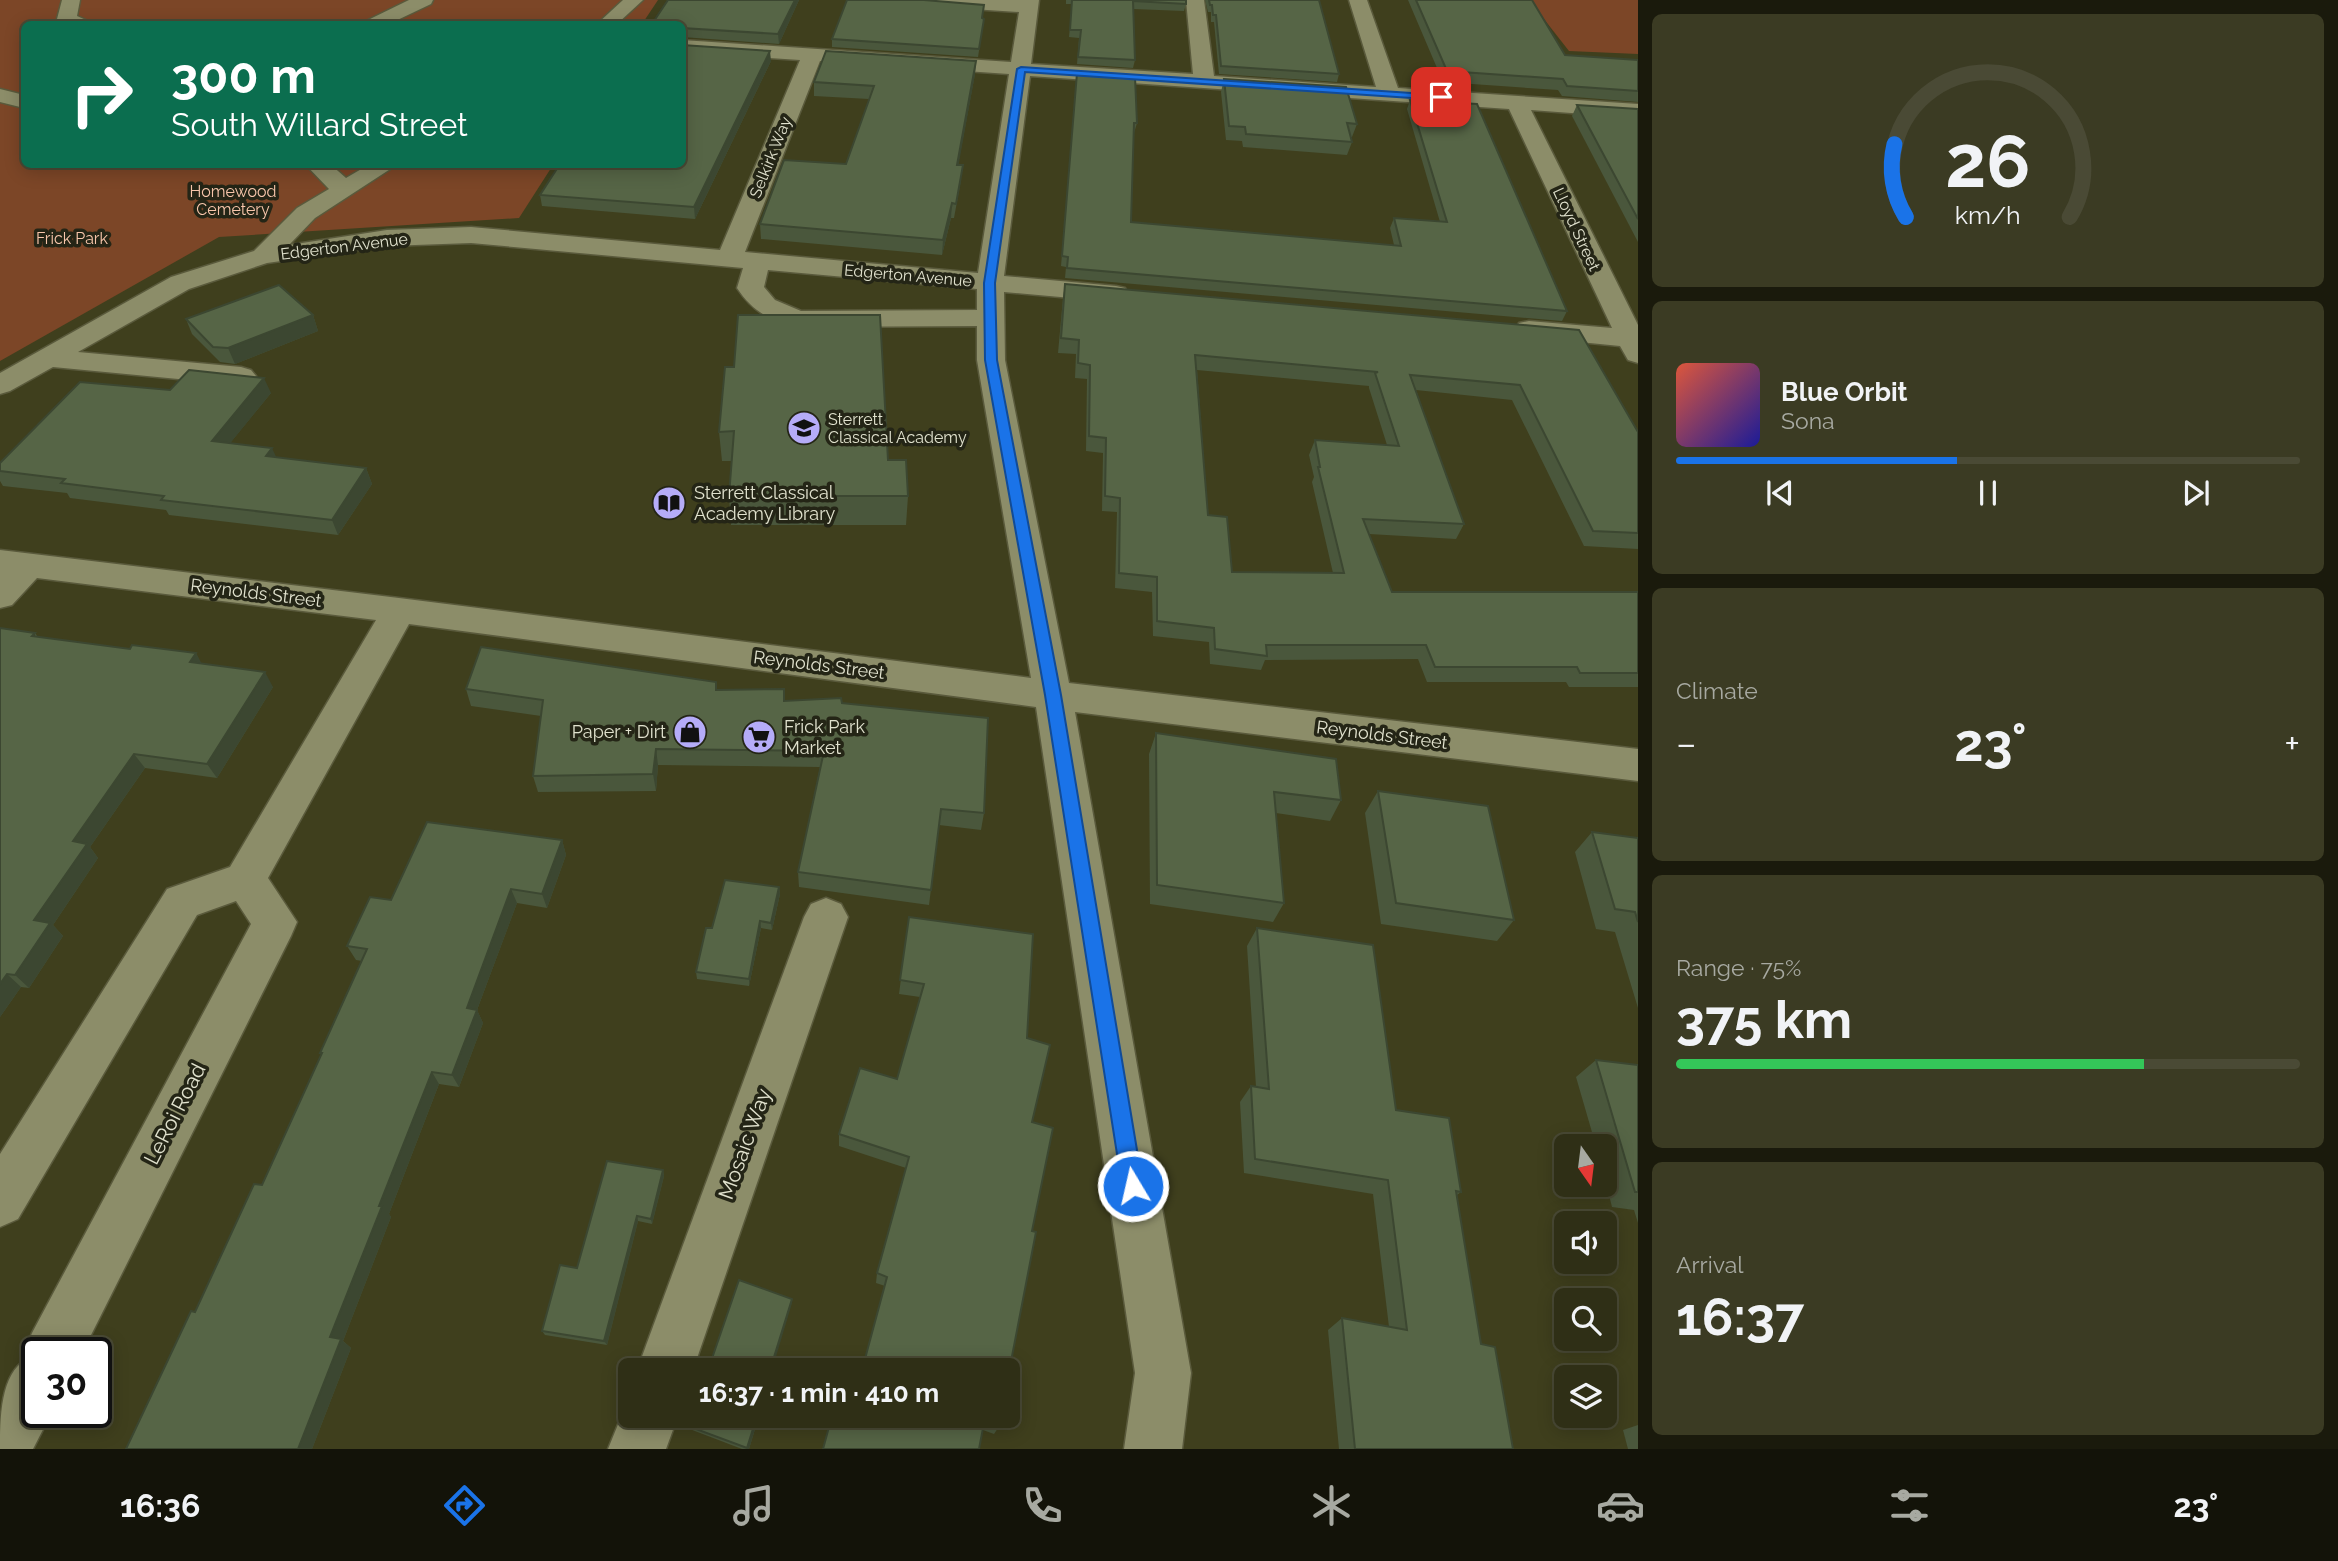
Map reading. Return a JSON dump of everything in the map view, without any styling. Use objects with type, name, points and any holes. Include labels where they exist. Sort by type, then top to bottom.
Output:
[{"type":"street","points":[[71,0],[67,19],[72,21]]},
{"type":"street","points":[[381,21],[424,0]]},
{"type":"street","points":[[610,21],[634,0]]},
{"type":"street","points":[[925,0],[1029,3],[990,283],[991,360],[1053,695],[1163,1373],[1153,1449]]},
{"type":"street","points":[[1195,0],[1204,80]]},
{"type":"street","points":[[1358,0],[1390,93]]},
{"type":"street","points":[[686,46],[1638,111]]},
{"type":"street","name":"Selkirk Way","points":[[729,259],[812,55]]},
{"type":"street","points":[[0,95],[21,101]]},
{"type":"street","name":"Lloyd Street","points":[[1517,103],[1635,344]]},
{"type":"street","points":[[320,168],[344,189]]},
{"type":"street","points":[[263,256],[306,213],[380,168]]},
{"type":"street","name":"Edgerton Avenue","points":[[0,385],[180,283],[263,256],[387,238],[471,235],[1144,296]]},
{"type":"street","points":[[758,261],[750,288],[765,306],[798,319],[989,318]]},
{"type":"street","points":[[1500,327],[1635,344]]},
{"type":"street","points":[[48,358],[242,376]]},
{"type":"street","points":[[0,596],[14,564]]},
{"type":"street","name":"Reynolds Street","points":[[14,564],[399,610],[1053,695],[1638,765]]},
{"type":"street","points":[[0,1200],[183,902],[245,880],[399,610]]},
{"type":"street","name":"LeRoi Road","points":[[60,1337],[275,922],[245,880]]},
{"type":"street","name":"Mosaic Way","points":[[669,1358],[826,918]]},
{"type":"street","points":[[2,1449],[21,1413]]},
{"type":"street","points":[[637,1449],[645,1428]]},
{"type":"green space","points":[[0,0],[658,0],[644,21],[21,21],[21,168],[551,168],[519,218],[219,237],[0,361]]},
{"type":"green space","points":[[1529,0],[1638,0],[1638,54],[1569,51]]},
{"type":"building","points":[[668,0],[795,0],[778,34],[686,28],[686,21],[654,21]]},
{"type":"building","points":[[847,0],[924,0],[984,5],[979,49],[832,39]]},
{"type":"building","points":[[1072,0],[1186,0],[1186,4],[1133,1],[1135,60],[1078,57],[1081,30],[1070,30]]},
{"type":"building","points":[[1209,0],[1319,0],[1339,74],[1221,66],[1216,15],[1213,15]]},
{"type":"building","points":[[1416,0],[1532,0],[1565,55],[1638,60],[1638,91],[1567,86],[1563,79],[1447,71]]},
{"type":"building","points":[[686,45],[770,51],[694,207],[540,195],[557,168],[686,168]]},
{"type":"building","points":[[826,51],[976,61],[957,165],[963,165],[956,204],[952,203],[943,240],[760,224],[784,160],[846,164],[874,86],[814,82]]},
{"type":"building","points":[[1077,73],[1135,77],[1137,123],[1134,123],[1131,222],[1401,246],[1394,218],[1447,222],[1410,100],[1477,104],[1567,311],[1067,268],[1068,257],[1062,256]]},
{"type":"building","points":[[1224,79],[1346,87],[1357,124],[1347,123],[1352,142],[1246,134],[1245,127],[1229,126]]},
{"type":"building","points":[[1577,105],[1638,109],[1638,219]]},
{"type":"building","points":[[1065,284],[1579,330],[1638,432],[1638,533],[1593,531],[1520,385],[1410,375],[1464,524],[1363,519],[1392,592],[1638,592],[1638,673],[1580,673],[1577,667],[1435,667],[1426,645],[1266,645],[1267,656],[1215,649],[1214,628],[1157,621],[1157,577],[1119,573],[1120,498],[1105,496],[1106,438],[1089,436],[1090,365],[1078,363],[1079,340],[1061,338]],"holes":[[[1195,355],[1378,372],[1375,373],[1399,446],[1315,440],[1318,467],[1344,573],[1232,572],[1227,517],[1208,515]]]},
{"type":"building","points":[[279,285],[313,315],[228,348],[213,347],[186,319]]},
{"type":"building","name":"Sterrett Classical Academy","points":[[738,315],[880,315],[888,460],[906,460],[908,496],[729,496],[734,431],[719,432],[725,367],[734,367]]},
{"type":"building","points":[[189,370],[264,378],[212,441],[272,448],[266,456],[366,468],[332,520],[161,500],[164,496],[61,483],[65,479],[0,471],[0,463],[80,382],[170,390]]},
{"type":"building","points":[[0,628],[35,633],[32,636],[130,649],[132,645],[196,653],[190,662],[265,672],[207,764],[134,754],[73,841],[87,844],[34,920],[50,923],[15,975],[7,974],[0,984]]},
{"type":"building","points":[[481,647],[716,682],[716,690],[784,689],[784,701],[841,698],[842,703],[988,718],[984,813],[941,809],[931,890],[798,872],[824,751],[656,749],[653,774],[533,776],[543,700],[466,689]]},
{"type":"building","points":[[1156,733],[1336,759],[1341,800],[1274,792],[1284,903],[1157,885]]},
{"type":"building","points":[[1378,791],[1488,806],[1514,920],[1396,903]]},
{"type":"building","points":[[427,822],[562,840],[542,894],[511,889],[467,1008],[477,1010],[452,1075],[432,1072],[330,1337],[341,1339],[298,1449],[126,1449],[191,1311],[195,1312],[254,1184],[262,1185],[322,1053],[367,949],[347,946],[370,897],[391,900]]},
{"type":"building","points":[[1592,832],[1638,838],[1638,922],[1635,912],[1615,909]]},
{"type":"building","points":[[725,880],[779,887],[771,923],[760,921],[749,979],[696,972],[706,928],[712,928]]},
{"type":"building","points":[[909,917],[1033,934],[1027,1038],[1050,1045],[1032,1122],[1053,1128],[1032,1231],[1036,1232],[1012,1358],[865,1358],[887,1277],[877,1273],[909,1157],[839,1134],[860,1068],[897,1079],[924,984],[900,980]]},
{"type":"building","points":[[1257,928],[1373,945],[1396,1110],[1449,1118],[1461,1192],[1456,1191],[1481,1344],[1495,1347],[1513,1449],[1355,1449],[1342,1318],[1407,1330],[1388,1180],[1255,1159],[1251,1086],[1269,1089]]},
{"type":"building","points":[[1596,1060],[1638,1065],[1638,1192],[1635,1192]]},
{"type":"building","points":[[607,1161],[663,1170],[651,1219],[637,1216],[604,1341],[542,1331],[560,1265],[577,1268]]},
{"type":"building","points":[[739,1280],[792,1299],[774,1358],[712,1358]]},
{"type":"building","points":[[693,1428],[753,1428],[747,1448]]},
{"type":"building","points":[[829,1428],[983,1428],[979,1449],[823,1449]]},
{"type":"place","name":"Sterrett Classical Academy","points":[[804,428]]},
{"type":"place","name":"Sterrett Classical Academy Library","points":[[669,503]]},
{"type":"place","name":"Paper + Dirt","points":[[690,732]]},
{"type":"place","name":"Frick Park Market","points":[[759,737]]},
{"type":"route","points":[[1133,1186],[1053,695],[991,360],[990,283],[1021,69],[1441,97]]},
{"type":"park label","name":"Homewood Cemetery","points":[[233,200]]},
{"type":"park label","name":"Frick Park","points":[[72,238]]}]
